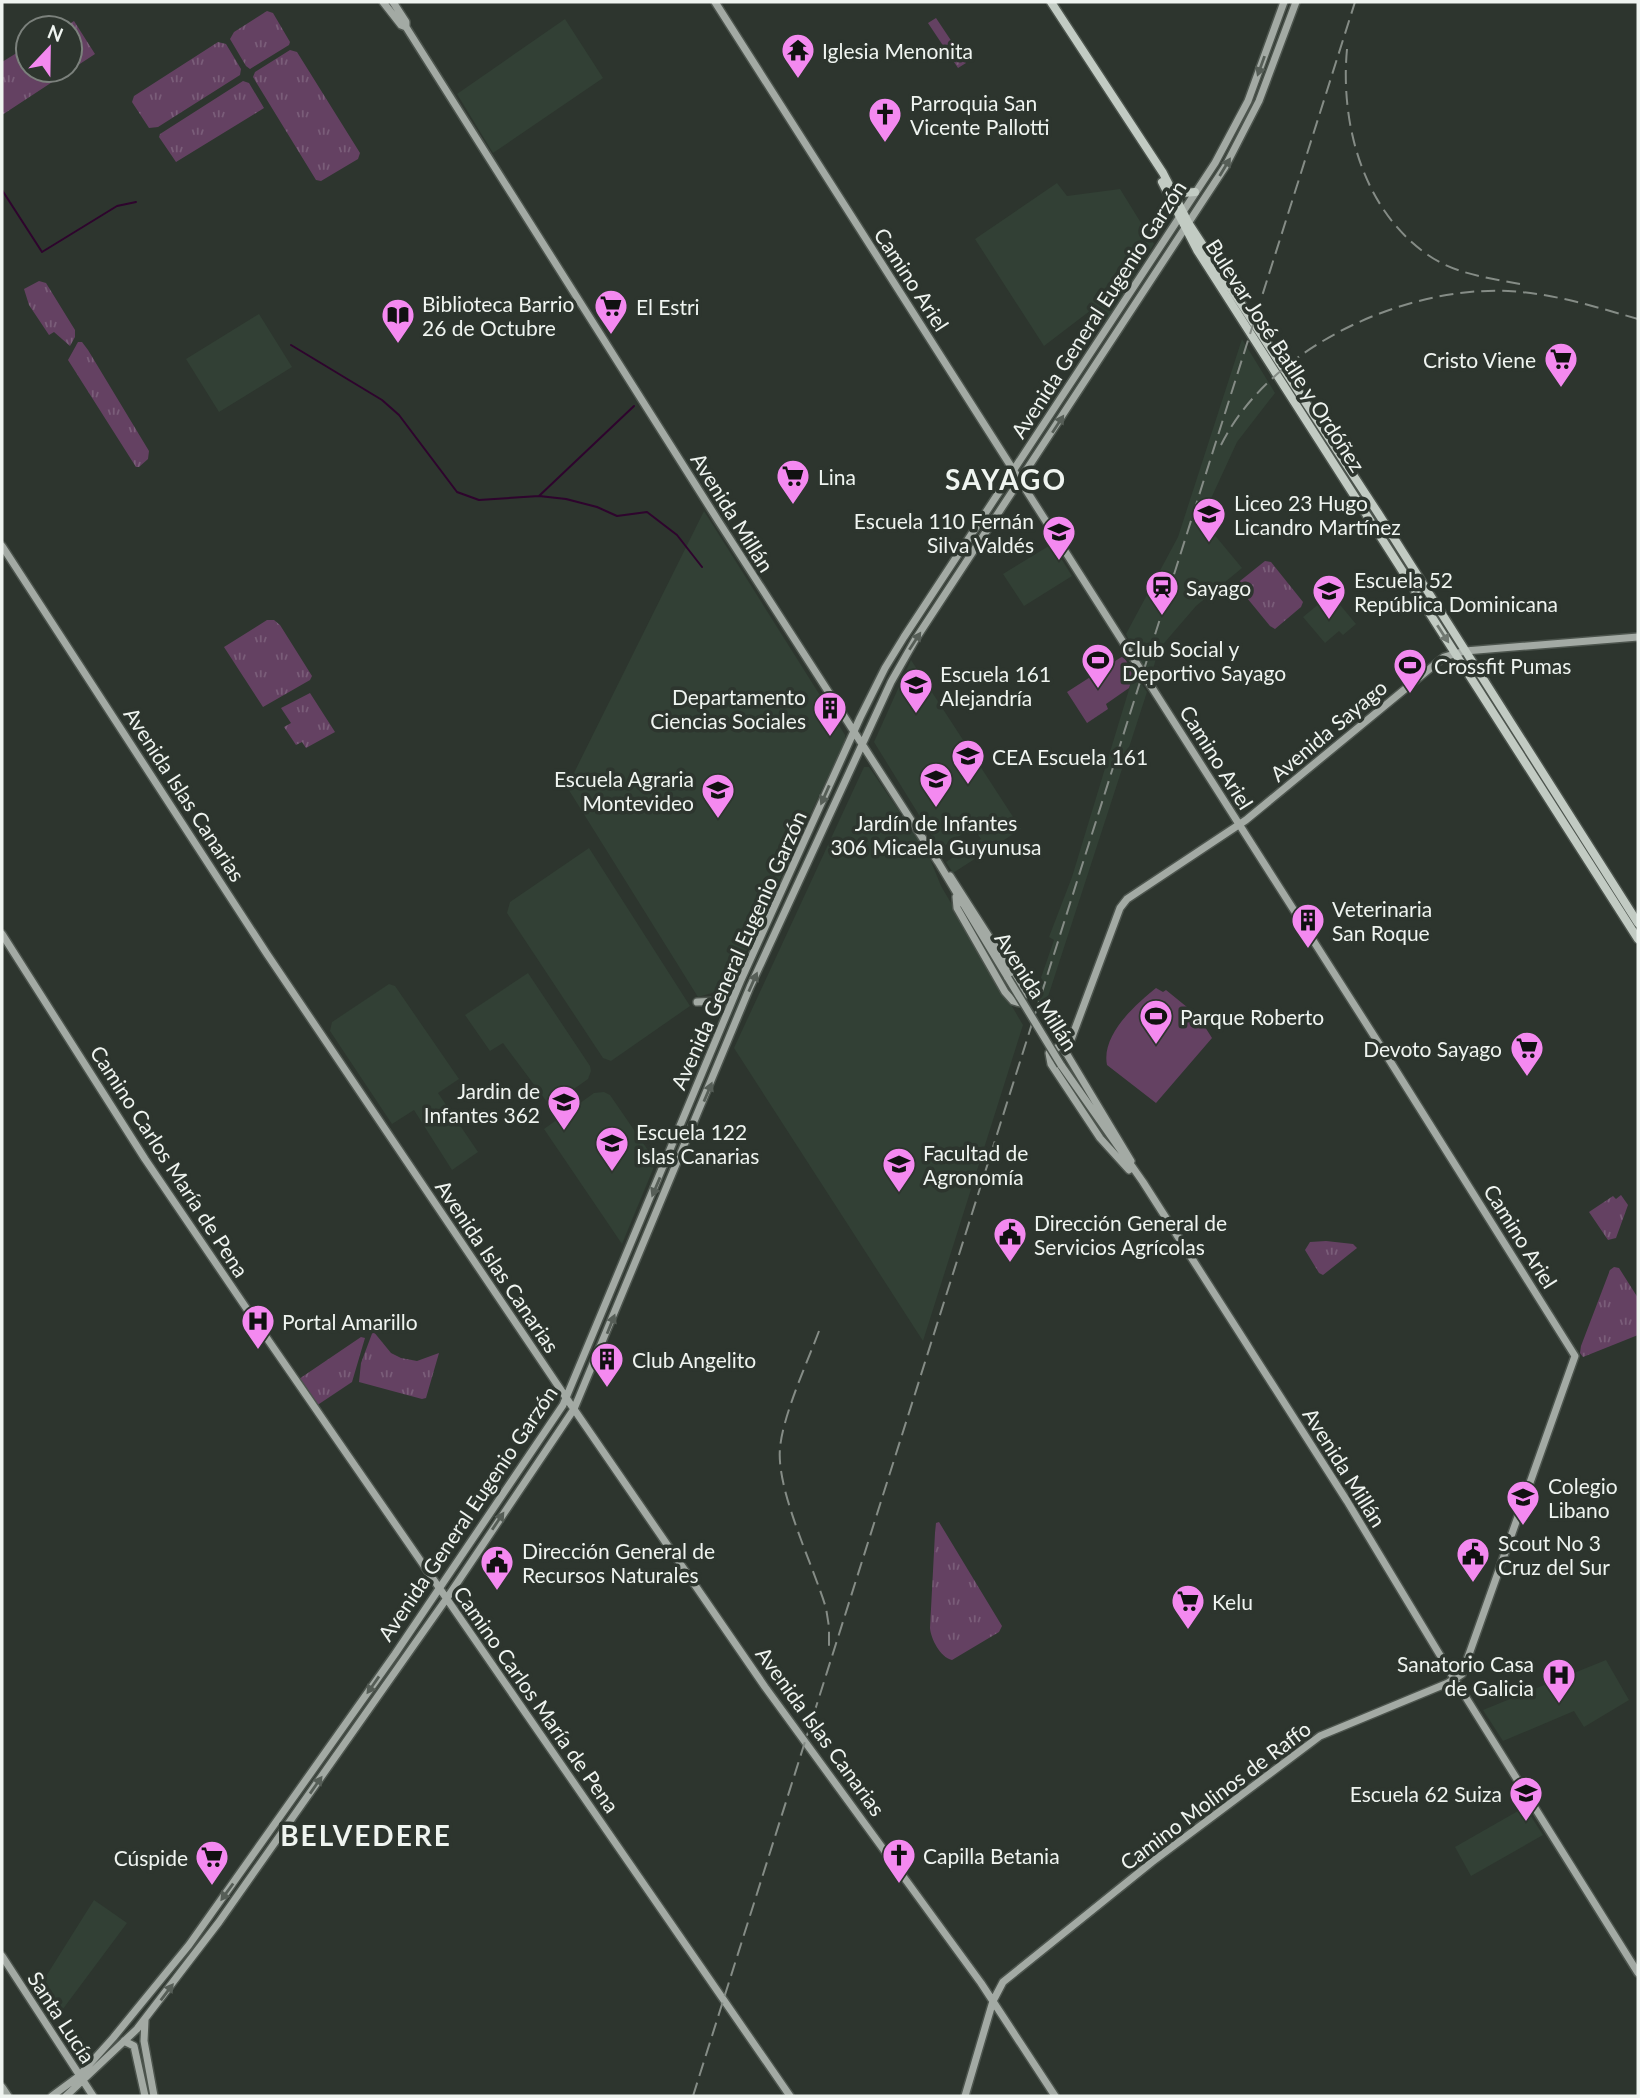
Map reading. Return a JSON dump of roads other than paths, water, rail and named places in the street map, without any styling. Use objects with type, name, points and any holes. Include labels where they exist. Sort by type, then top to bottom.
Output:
[{"type":"main road","name":"Avenida Millán","points":[[383,2],[401,25],[406,27]]},
{"type":"main road","name":"Avenida Millán","points":[[393,2],[406,22],[406,27],[853,733],[938,862],[1062,1065],[1143,1182],[1347,1501],[1638,1973]]},
{"type":"main road","name":"Camino Ariel","points":[[715,2],[1459,1170],[1574,1356],[1464,1669],[1455,1680]]},
{"type":"main road","name":"Bulevar José Batlle y Ordóñez","points":[[1051,2],[1173,190],[1181,215]]},
{"type":"main road","name":"Avenida General Eugenio Garzón","points":[[66,2096],[189,1945],[395,1654],[566,1399],[734,996],[885,668],[1226,144],[1248,101],[1284,2]]},
{"type":"main road","name":"Avenida General Eugenio Garzón","points":[[52,2096],[81,2079],[145,2019],[264,1862],[574,1409],[592,1373],[750,987],[904,658],[1230,159],[1247,126],[1296,2]]},
{"type":"main road","name":"Bulevar José Batlle y Ordóñez","points":[[1139,140],[1187,227],[1638,939]]},
{"type":"main road","points":[[1173,190],[1195,192]]},
{"type":"main road","name":"Bulevar José Batlle y Ordóñez","points":[[1187,227],[1378,513],[1638,923]]},
{"type":"main road","name":"Avenida Islas Canarias","points":[[2,546],[267,954],[566,1399],[765,1687],[993,2001],[1055,2096]]},
{"type":"main road","name":"Avenida Sayago","points":[[1063,1049],[1069,1040],[1123,903],[1239,826],[1444,657],[1465,651],[1638,638]]},
{"type":"main road","points":[[938,862],[964,895],[1025,993],[1020,1003],[1013,1002],[1005,992],[957,908],[956,894]]},
{"type":"main road","name":"Camino Carlos María de Pena","points":[[2,934],[145,1159],[790,2096]]},
{"type":"main road","points":[[697,1002],[719,1001],[734,996]]},
{"type":"main road","points":[[1135,1171],[1130,1158],[1063,1049],[1049,1053],[1051,1064],[1100,1138],[1143,1182]]},
{"type":"main road","name":"Camino Molinos de Raffo","points":[[965,2096],[993,2001],[1003,1982],[1152,1862],[1320,1737],[1455,1680]]},
{"type":"main road","name":"Santa Lucía","points":[[2,1956],[93,2096]]},
{"type":"main road","points":[[145,2019],[144,2041],[154,2096]]},
{"type":"main road","points":[[124,2041],[131,2042],[134,2046],[145,2096]]},
{"type":"main road","points":[[2,2087],[8,2096]]},
{"type":"waterway","points":[[2,190],[42,252],[117,206],[136,202]]},
{"type":"waterway","points":[[291,345],[382,400],[399,415],[457,492],[479,500],[539,496],[566,499],[597,507],[617,516],[647,512],[677,535],[702,567]]},
{"type":"waterway","points":[[539,496],[634,406]]},
{"type":"railway","points":[[693,2096],[1355,2]]},
{"type":"railway","points":[[1347,49],[1346,78],[1352,135],[1360,163],[1387,214],[1406,236],[1428,255],[1449,267],[1520,284]]},
{"type":"railway","points":[[1221,445],[1243,410],[1271,379],[1305,352],[1343,330],[1384,312],[1426,299],[1467,292],[1524,292],[1590,305],[1638,319]]},
{"type":"railway","points":[[819,1331],[786,1420],[780,1448],[780,1465],[789,1506],[826,1608],[829,1649]]},
{"type":"place","name":"Iglesia Menonita","points":[[798,80]]},
{"type":"place","name":"Parroquia San Vicente Pallotti","points":[[885,144]]},
{"type":"place","name":"El Estri","points":[[611,336]]},
{"type":"place","name":"Biblioteca Barrio 26 de Octubre","points":[[398,345]]},
{"type":"place","name":"Cristo Viene","points":[[1561,389]]},
{"type":"place","name":"Lina","points":[[793,506]]},
{"type":"place","name":"Liceo 23 Hugo Licandro Martínez","points":[[1209,544]]},
{"type":"place","name":"Escuela 110 Fernán Silva Valdés","points":[[1059,562]]},
{"type":"place","name":"Sayago","points":[[1162,617]]},
{"type":"place","name":"Escuela 52 República Dominicana","points":[[1329,621]]},
{"type":"place","name":"Club Social y Deportivo Sayago","points":[[1098,690]]},
{"type":"place","name":"Crossfit Pumas","points":[[1410,695]]},
{"type":"place","name":"Escuela 161 Alejandría","points":[[916,715]]},
{"type":"place","name":"Departamento Ciencias Sociales","points":[[830,738]]},
{"type":"place","name":"CEA Escuela 161","points":[[968,786]]},
{"type":"place","name":"Jardín de Infantes 306 Micaela Guyunusa","points":[[936,809]]},
{"type":"place","name":"Escuela Agraria Montevideo","points":[[718,820]]},
{"type":"place","name":"Veterinaria San Roque","points":[[1308,950]]},
{"type":"place","name":"Parque Roberto","points":[[1156,1046]]},
{"type":"place","name":"Devoto Sayago","points":[[1527,1078]]},
{"type":"place","name":"Jardin de Infantes 362","points":[[564,1132]]},
{"type":"place","name":"Escuela 122 Islas Canarias","points":[[612,1173]]},
{"type":"place","name":"Facultad de Agronomía","points":[[899,1194]]},
{"type":"place","name":"Dirección General de Servicios Agrícolas","points":[[1010,1264]]},
{"type":"place","name":"Portal Amarillo","points":[[258,1351]]},
{"type":"place","name":"Club Angelito","points":[[607,1389]]},
{"type":"place","name":"Colegio Libano","points":[[1523,1527]]},
{"type":"place","name":"Scout No 3 Cruz del Sur","points":[[1473,1584]]},
{"type":"place","name":"Dirección General de Recursos Naturales","points":[[497,1592]]},
{"type":"place","name":"Kelu","points":[[1188,1631]]},
{"type":"place","name":"Sanatorio Casa de Galicia","points":[[1559,1705]]},
{"type":"place","name":"Escuela 62 Suiza","points":[[1526,1823]]},
{"type":"place","name":"Capilla Betania","points":[[899,1885]]},
{"type":"place","name":"Cúspide","points":[[212,1887]]},
{"type":"district","name":"SAYAGO","points":[[1006,479]]},
{"type":"district","name":"BELVEDERE","points":[[366,1835]]}]
